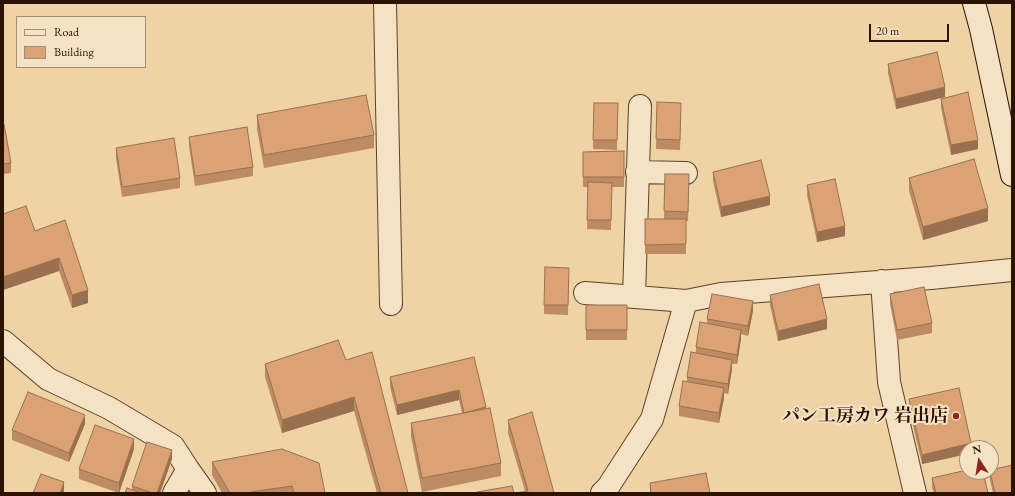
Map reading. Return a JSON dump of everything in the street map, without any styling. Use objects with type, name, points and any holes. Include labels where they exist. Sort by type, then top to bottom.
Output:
[{"type":"street","points":[[385,3],[391,304]]},
{"type":"street","points":[[974,3],[1012,175]]},
{"type":"street","points":[[634,297],[640,106]]},
{"type":"street","points":[[637,172],[686,173]]},
{"type":"street","points":[[585,293],[686,301],[721,294],[931,278],[1012,270]]},
{"type":"street","points":[[882,281],[889,382],[915,493]]},
{"type":"street","points":[[602,493],[608,487],[652,419],[686,301]]},
{"type":"street","points":[[3,341],[48,379],[109,408],[174,446],[205,493]]},
{"type":"street","points":[[174,493],[188,469]]},
{"type":"building","points":[[937,52],[945,87],[896,99],[888,64]]},
{"type":"building","points":[[968,92],[978,140],[951,145],[941,99]]},
{"type":"building","points":[[366,95],[374,135],[264,155],[257,115]]},
{"type":"building","points":[[657,102],[681,103],[680,140],[656,139]]},
{"type":"building","points":[[594,103],[618,103],[617,140],[593,140]]},
{"type":"building","points":[[3,124],[11,163],[3,164]]},
{"type":"building","points":[[247,127],[253,167],[195,176],[189,137]]},
{"type":"building","points":[[174,138],[180,178],[122,187],[116,148]]},
{"type":"building","points":[[624,151],[624,177],[583,177],[583,152]]},
{"type":"building","points":[[974,159],[988,208],[923,227],[909,178]]},
{"type":"building","points":[[761,160],[770,196],[721,207],[713,172]]},
{"type":"building","points":[[665,174],[689,174],[688,212],[664,211]]},
{"type":"building","points":[[835,179],[845,226],[817,232],[807,185]]},
{"type":"building","points":[[588,182],[612,183],[611,220],[587,220]]},
{"type":"building","points":[[26,206],[35,231],[65,220],[88,290],[72,295],[59,258],[3,277],[3,214]]},
{"type":"building","points":[[645,219],[686,219],[686,244],[645,245]]},
{"type":"building","points":[[545,267],[569,268],[568,305],[544,305]]},
{"type":"building","points":[[819,284],[827,319],[778,331],[770,295]]},
{"type":"building","points":[[924,287],[932,323],[897,330],[890,294]]},
{"type":"building","points":[[712,294],[753,301],[748,326],[707,319]]},
{"type":"building","points":[[586,305],[627,305],[627,330],[586,330]]},
{"type":"building","points":[[700,322],[741,330],[737,355],[696,347]]},
{"type":"building","points":[[338,340],[346,360],[372,352],[408,493],[381,493],[354,397],[282,420],[265,364]]},
{"type":"building","points":[[691,352],[732,360],[728,384],[687,377]]},
{"type":"building","points":[[474,357],[486,407],[464,413],[459,390],[397,405],[390,377]]},
{"type":"building","points":[[683,381],[724,388],[719,413],[679,406]]},
{"type":"building","points":[[959,388],[970,440],[959,440],[959,446],[922,455],[909,399]]},
{"type":"building","points":[[28,392],[85,415],[69,453],[12,430]]},
{"type":"building","points":[[490,408],[501,463],[422,478],[411,423]]},
{"type":"building","points":[[532,412],[554,493],[515,493],[528,491],[508,420]]},
{"type":"building","points":[[95,425],[134,439],[119,483],[79,469]]},
{"type":"building","points":[[147,442],[172,450],[157,493],[132,486]]},
{"type":"building","points":[[282,449],[319,463],[325,493],[294,493],[292,486],[244,493],[230,493],[212,462]]},
{"type":"building","points":[[1012,465],[1012,493],[995,493],[992,480],[999,480],[999,468]]},
{"type":"building","points":[[959,472],[959,480],[985,480],[988,493],[936,493],[932,478]]},
{"type":"building","points":[[706,473],[710,493],[651,493],[650,483]]},
{"type":"building","points":[[41,474],[64,482],[60,493],[33,493]]},
{"type":"building","points":[[512,486],[514,493],[477,493],[477,492]]},
{"type":"building","points":[[127,488],[141,493],[125,493]]},
{"type":"place","name":"パン工房カワ 岩出店","points":[[956,416]]}]
